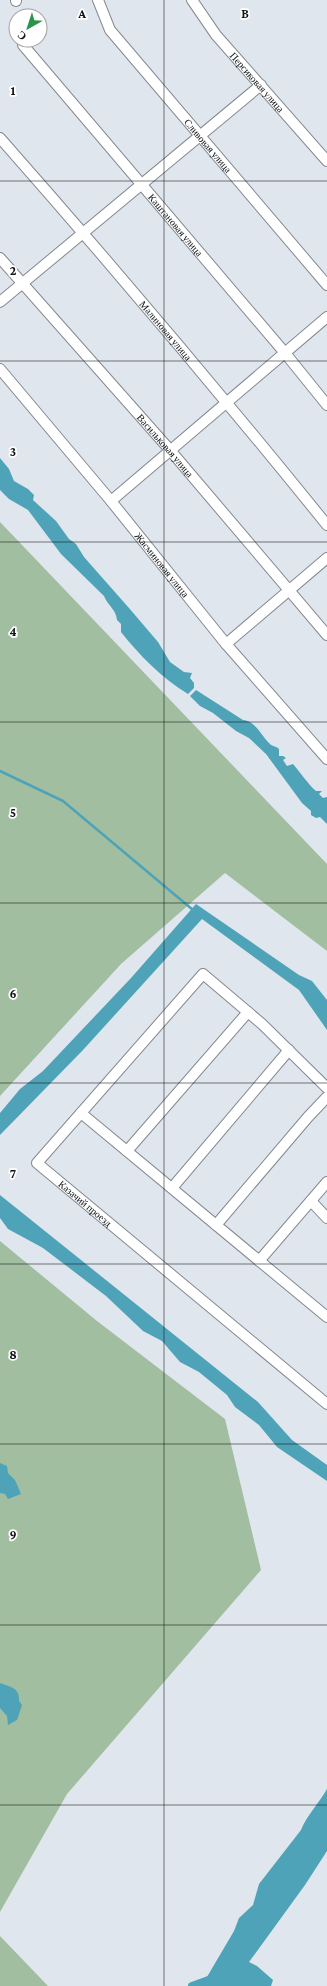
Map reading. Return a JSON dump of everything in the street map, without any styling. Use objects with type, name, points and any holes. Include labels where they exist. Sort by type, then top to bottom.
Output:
[{"type":"street","name":"Сливовая улица","points":[[98,0],[110,30],[327,285]]},
{"type":"street","name":"Персиковая улица","points":[[192,0],[216,35],[327,161]]},
{"type":"street","name":"Каштановая улица","points":[[25,48],[142,184],[327,405]]},
{"type":"street","points":[[0,302],[261,85]]},
{"type":"street","name":"Малиновая улица","points":[[0,138],[84,233],[227,401],[327,526]]},
{"type":"street","name":"Васильковая улица","points":[[0,258],[170,450],[327,635]]},
{"type":"street","points":[[111,501],[327,317]]},
{"type":"street","name":"Жасминовая улица","points":[[0,369],[111,501],[226,644],[327,759]]},
{"type":"street","points":[[226,644],[327,558]]},
{"type":"street","name":"Казачий проезд","points":[[248,1012],[203,974],[37,1163],[327,1404]]},
{"type":"street","points":[[127,1151],[248,1012],[327,1088]]},
{"type":"street","points":[[172,1188],[289,1050]]},
{"type":"street","points":[[216,1225],[308,1117],[327,1097]]},
{"type":"street","points":[[81,1113],[327,1317]]},
{"type":"street","points":[[259,1261],[327,1182]]},
{"type":"street","points":[[311,1201],[327,1218]]},
{"type":"green space","points":[[0,522],[327,864],[327,951],[225,873],[121,964],[0,1096]]},
{"type":"green space","points":[[0,1241],[97,1321],[225,1419],[261,1570],[67,1794],[0,1912]]},
{"type":"green space","points":[[0,1936],[48,1986],[0,1986]]},
{"type":"water","points":[[0,458],[9,469],[14,481],[28,489],[34,495],[33,500],[56,521],[69,539],[76,544],[84,557],[158,642],[170,662],[184,672],[192,673],[190,678],[194,683],[194,688],[188,694],[160,674],[136,650],[121,632],[121,624],[117,620],[114,610],[104,596],[61,554],[28,510],[9,499],[0,490]]},
{"type":"water","points":[[196,690],[255,726],[270,744],[279,749],[279,756],[286,758],[283,760],[287,766],[293,764],[316,791],[322,791],[319,794],[323,798],[327,797],[327,824],[320,817],[316,818],[311,815],[311,811],[302,803],[266,754],[249,738],[236,731],[213,713],[200,706],[190,696]]},
{"type":"water","points":[[196,904],[299,975],[312,981],[327,1000],[327,1030],[299,990],[202,919],[83,1050],[0,1135],[0,1113],[20,1089],[43,1071],[131,978]]},
{"type":"water","points":[[0,1195],[258,1402],[292,1440],[327,1465],[327,1481],[277,1447],[259,1425],[235,1407],[227,1395],[199,1372],[180,1362],[162,1341],[143,1331],[106,1296],[43,1248],[8,1229],[0,1218]]},
{"type":"water","points":[[0,1463],[7,1466],[8,1473],[15,1480],[21,1494],[8,1499],[5,1494],[0,1493]]},
{"type":"water","points":[[0,1683],[11,1687],[18,1693],[19,1701],[22,1705],[17,1720],[8,1725],[7,1716],[0,1708]]},
{"type":"water","points":[[327,1789],[327,1851],[305,1885],[249,1962],[257,1966],[273,1980],[271,1986],[203,1986],[234,1931],[239,1918],[253,1905],[259,1884],[301,1830],[306,1819]]},
{"type":"waterway","points":[[0,771],[63,801],[193,910]]},
{"type":"waterway","points":[[192,1986],[214,1978]]}]
